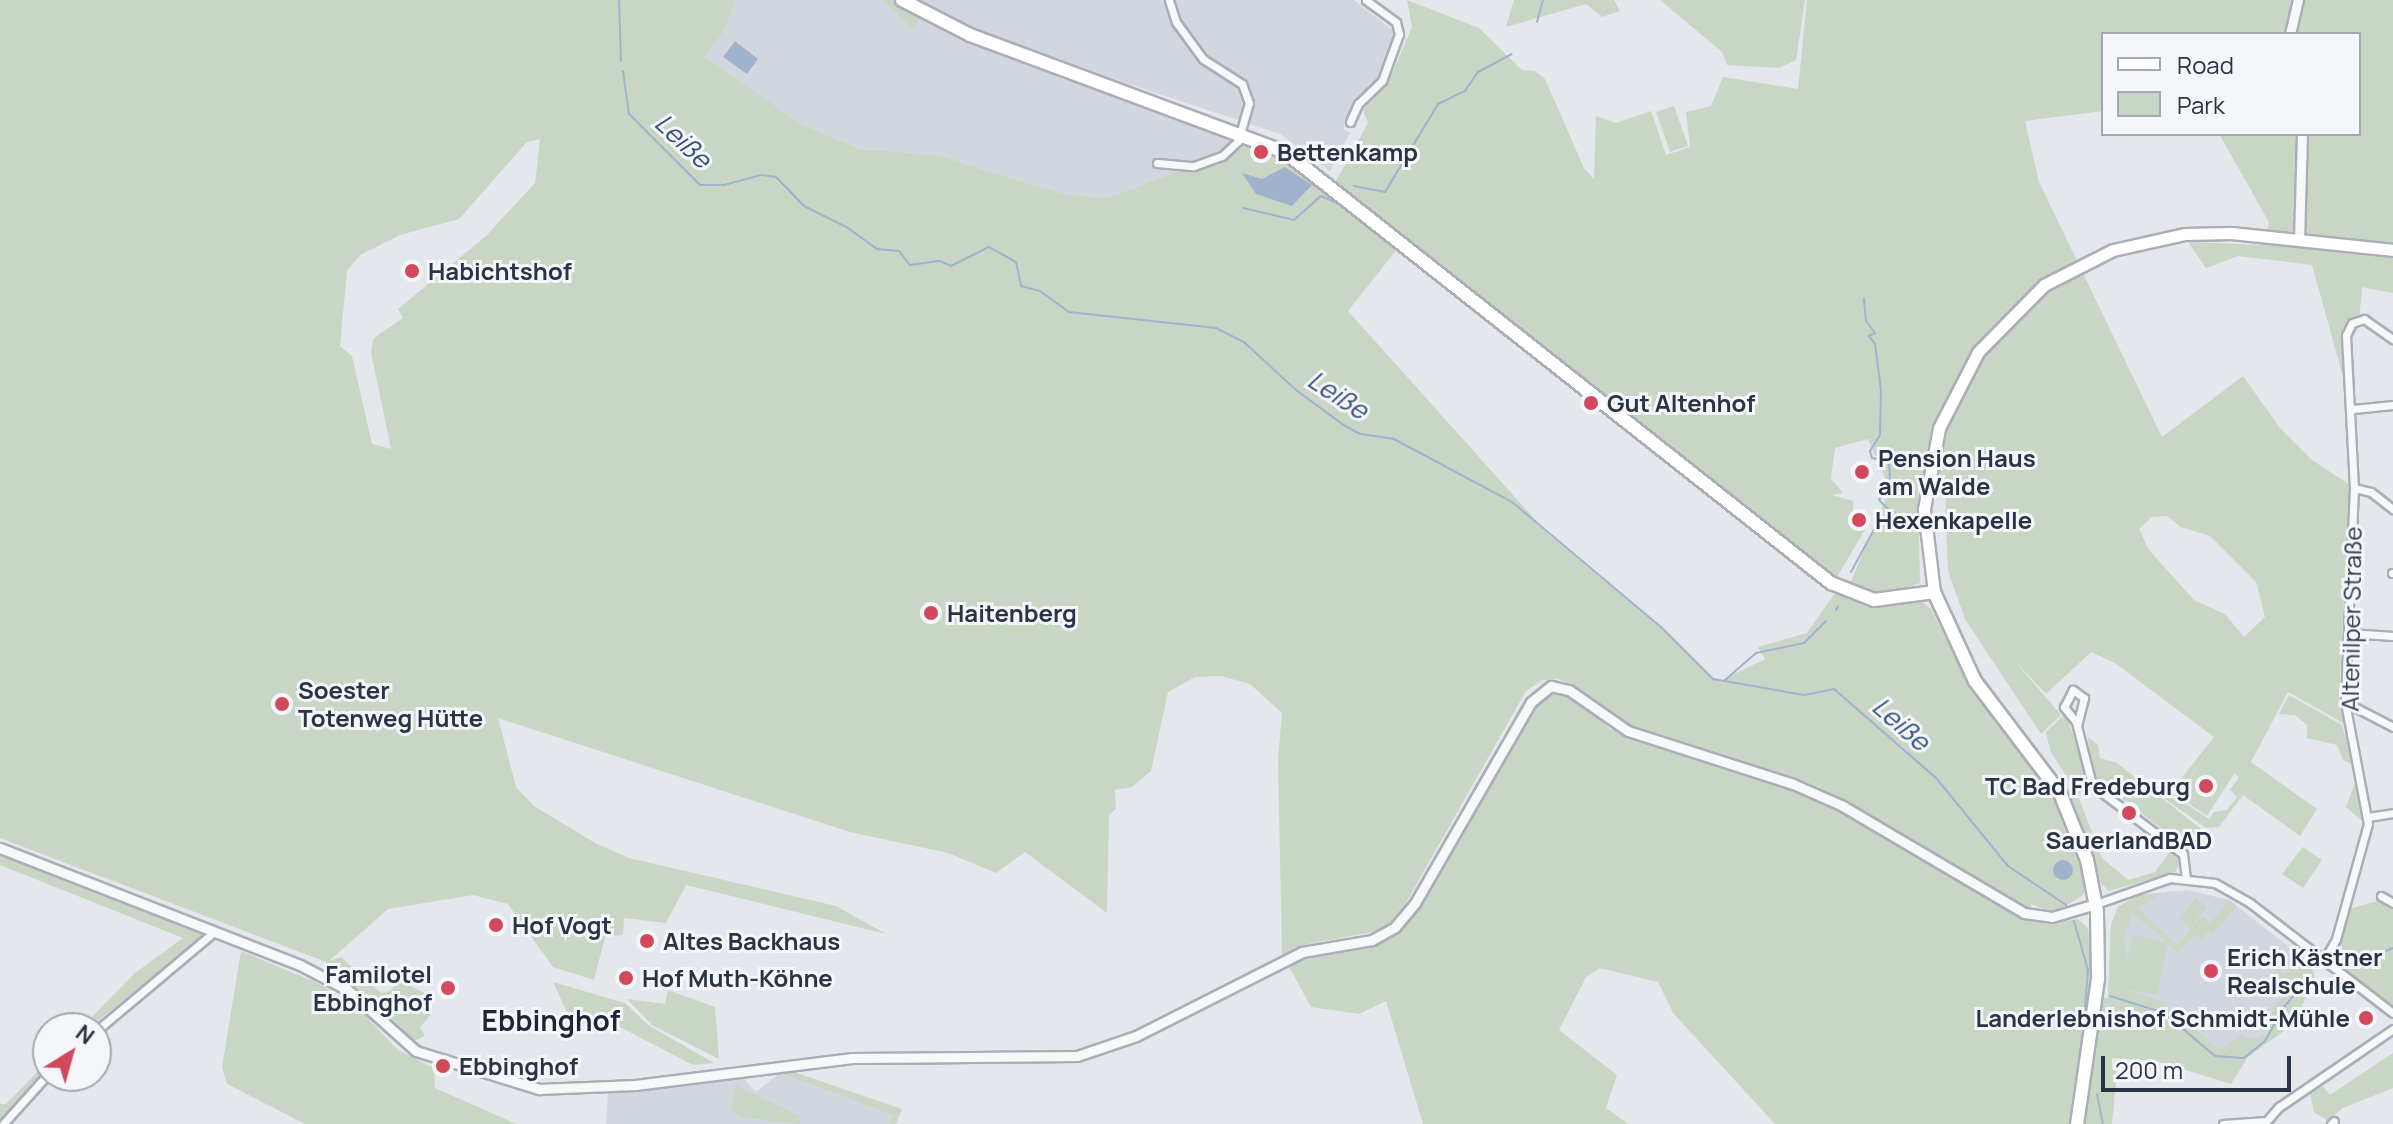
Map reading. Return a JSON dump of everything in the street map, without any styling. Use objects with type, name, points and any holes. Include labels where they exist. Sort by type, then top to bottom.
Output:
[{"type":"main road","points":[[902,0],[970,35],[1242,133],[1317,174],[1831,583],[1874,600],[1934,592]]},
{"type":"main road","points":[[2077,1124],[2098,995],[2096,904],[2087,860],[2060,793],[1975,681],[1934,592],[1924,530],[1930,465],[1946,410],[1981,349],[2044,285],[2130,245],[2221,232],[2393,250]]},
{"type":"street","points":[[1157,163],[1207,164],[1231,150],[1242,133],[1247,90],[1206,62],[1176,22],[1169,0]]},
{"type":"street","points":[[1350,122],[1358,104],[1382,81],[1399,34],[1396,22],[1366,0]]},
{"type":"street","points":[[2290,32],[2298,0]]},
{"type":"street","points":[[2299,241],[2302,136]]},
{"type":"street","name":"Altenilper Straße","points":[[2324,960],[2352,890],[2368,817],[2345,702],[2354,488],[2353,409],[2346,335],[2356,320],[2370,320],[2393,339]]},
{"type":"street","points":[[2353,409],[2393,405]]},
{"type":"street","points":[[2354,488],[2371,492],[2393,509]]},
{"type":"street","points":[[2349,633],[2393,636]]},
{"type":"street","points":[[0,848],[332,981],[416,1051],[539,1089],[635,1085],[852,1058],[1087,1054],[1192,1011],[1302,952],[1389,932],[1410,911],[1531,702],[1541,690],[1555,686],[1628,731],[1793,784],[1841,805],[2024,913],[2052,917],[2140,887],[2186,878],[2233,891],[2393,1013]]},
{"type":"street","points":[[2077,726],[2084,698],[2073,690],[2064,707],[2077,726],[2092,785],[2183,854],[2186,878]]},
{"type":"street","points":[[2345,702],[2393,727]]},
{"type":"street","points":[[2368,817],[2393,813]]},
{"type":"street","points":[[2381,896],[2393,903]]},
{"type":"street","points":[[112,1018],[214,932]]},
{"type":"street","points":[[2223,1124],[2265,1122],[2393,1029]]},
{"type":"street","points":[[3,1124],[32,1092]]},
{"type":"shaded area","points":[[736,0],[883,0],[913,30],[919,17],[1229,137],[1228,145],[1213,158],[1107,198],[1063,194],[936,155],[860,149],[803,125],[705,57],[724,31]]},
{"type":"shaded area","points":[[908,0],[1354,0],[1395,32],[1379,76],[1350,109],[1343,129],[1350,133],[1330,171],[1280,134],[977,34]]},
{"type":"shaded area","name":"Erich Kästner Realschule","points":[[2187,890],[2229,900],[2311,964],[2315,979],[2293,1024],[2248,1057],[2220,1051],[2162,1001],[2108,991],[2111,925],[2118,907],[2139,895]]},
{"type":"shaded area","points":[[780,1073],[892,1115],[889,1124],[606,1124],[608,1093],[740,1075],[756,1092]]},
{"type":"green space","points":[[0,0],[736,0],[724,31],[705,57],[803,125],[860,149],[936,155],[1063,194],[1107,198],[1213,158],[1216,162],[1249,144],[1300,167],[1398,248],[1348,311],[1548,534],[1661,627],[1713,679],[1720,681],[1765,659],[1758,647],[1807,633],[1835,593],[1867,607],[1922,602],[1931,609],[1968,683],[2057,796],[2081,860],[2087,887],[2082,896],[2053,913],[2031,904],[2031,918],[2047,924],[2078,919],[2088,928],[2093,998],[2072,1124],[1775,1124],[1673,1013],[1658,982],[1600,968],[1586,977],[1559,1030],[1617,1075],[1606,1108],[1628,1124],[1423,1124],[1386,1001],[1359,1014],[1311,1007],[1286,961],[1316,949],[1377,943],[1410,921],[1533,701],[1554,688],[1567,692],[1610,729],[1635,737],[1576,687],[1558,679],[1543,680],[1526,691],[1399,915],[1378,931],[1308,944],[1282,955],[1278,760],[1282,713],[1250,684],[1221,676],[1195,677],[1168,692],[1151,771],[1132,787],[1115,790],[1116,809],[1109,815],[1107,913],[1025,852],[996,873],[948,853],[850,832],[498,718],[516,787],[534,806],[595,843],[629,858],[836,906],[886,934],[686,885],[666,923],[624,918],[623,935],[605,937],[594,980],[553,967],[508,904],[473,895],[388,909],[329,961],[341,957],[381,993],[390,991],[398,980],[425,993],[423,1009],[432,1013],[420,1027],[425,1036],[414,1041],[368,995],[325,968],[326,962],[0,838]],"holes":[[[540,139],[535,183],[486,236],[398,309],[403,318],[374,338],[371,352],[391,449],[372,444],[352,356],[340,346],[347,271],[360,255],[400,235],[459,219],[527,142]]]},
{"type":"green space","points":[[883,0],[896,0],[919,17],[914,31]]},
{"type":"green space","points":[[1407,0],[1479,28],[1522,70],[1535,71],[1545,79],[1584,168],[1594,179],[1596,116],[1616,123],[1651,111],[1666,155],[1690,147],[1686,112],[1711,106],[1723,77],[1798,89],[1807,0],[2393,0],[2393,293],[2362,287],[2359,322],[2353,320],[2344,336],[2345,384],[2312,265],[2238,256],[2206,268],[2188,242],[2264,245],[2269,222],[2220,136],[2361,136],[2361,32],[2101,32],[2101,111],[2025,121],[2039,182],[2162,437],[2243,376],[2280,428],[2312,460],[2350,485],[2340,676],[2345,724],[2288,692],[2251,762],[2317,809],[2300,836],[2243,795],[2219,827],[2206,828],[2165,799],[2214,737],[2115,663],[2091,652],[2046,694],[2012,658],[2061,715],[2041,734],[1965,619],[1948,571],[1945,489],[1918,487],[1920,583],[1887,595],[1849,586],[1890,489],[1868,439],[1835,448],[1831,479],[1843,493],[1832,495],[1853,501],[1854,524],[1866,528],[1837,577],[1477,299],[1336,181],[1368,123],[1363,110],[1388,83],[1412,27]],"holes":[[[2167,516],[2181,527],[2210,536],[2256,582],[2265,617],[2244,637],[2225,614],[2194,600],[2149,550],[2139,529],[2152,517]],[[2205,754],[2179,797],[2207,816],[2234,774],[2239,777],[2230,790],[2237,797],[2227,810],[2214,812],[2209,819],[2177,798]]]},
{"type":"green space","points":[[1514,0],[1614,0],[1620,11],[1602,17],[1586,4],[1506,27]]},
{"type":"green space","points":[[1660,0],[1805,0],[1796,60],[1779,68],[1727,65],[1722,52]]},
{"type":"green space","points":[[1674,106],[1688,146],[1670,152],[1656,112]]},
{"type":"green space","points":[[2289,695],[2342,725],[2353,765],[2343,760],[2337,745],[2307,738],[2307,725],[2295,715],[2279,714]]},
{"type":"green space","points":[[2065,714],[2089,776],[2078,796],[2102,858],[2128,880],[2155,872],[2171,850],[2181,861],[2175,872],[2109,891],[2100,882],[2071,801],[2073,787],[2050,750],[2046,732]]},
{"type":"green space","points":[[2088,737],[2098,745],[2100,758],[2117,763],[2205,832],[2191,851],[2093,776]]},
{"type":"green space","points":[[2356,780],[2362,800],[2362,821],[2346,807]]},
{"type":"green space","points":[[2303,847],[2322,860],[2303,888],[2282,874]]},
{"type":"green space","points":[[0,854],[205,935],[109,1012],[97,1012],[135,973],[183,938],[0,865]]},
{"type":"green space","points":[[2163,893],[2138,908],[2177,945],[2202,916],[2210,924],[2229,900],[2237,906],[2213,934],[2209,931],[2201,939],[2196,934],[2178,953],[2168,944],[2157,995],[2118,988],[2162,1001],[2220,1050],[2240,1034],[2254,1040],[2269,1032],[2273,1008],[2289,989],[2273,974],[2278,969],[2285,975],[2291,967],[2297,972],[2302,966],[2288,943],[2311,964],[2315,979],[2293,1024],[2248,1057],[2231,1084],[2156,1061],[2112,1058],[2112,1069],[2117,1072],[2112,1124],[2079,1124],[2102,998],[2108,998],[2111,925],[2118,907],[2139,895]],"holes":[[[2132,913],[2167,942],[2133,935],[2127,959],[2124,939]]]},
{"type":"green space","points":[[2196,898],[2207,907],[2190,928],[2179,918]]},
{"type":"green space","points":[[2381,900],[2393,909],[2393,1008],[2335,964],[2349,909]]},
{"type":"green space","points":[[241,951],[315,982],[356,1006],[398,1050],[434,1068],[435,1088],[516,1124],[305,1124],[227,1084],[222,1067]]},
{"type":"green space","points":[[553,982],[625,1003],[648,1025],[714,1063],[693,1065],[618,1026],[573,1026]]},
{"type":"green space","points":[[668,990],[715,1007],[719,1059],[652,1025],[627,999],[665,1004]]},
{"type":"green space","points":[[2393,1053],[2393,1088],[2343,1108],[2328,1121],[2314,1112],[2310,1094],[2323,1086],[2330,1095]]},
{"type":"green space","points":[[785,1069],[902,1109],[896,1124],[889,1124],[892,1115],[780,1073]]},
{"type":"green space","points":[[32,1077],[32,1084],[0,1120],[0,1104],[6,1104]]},
{"type":"green space","points":[[736,1085],[799,1116],[800,1124],[739,1117],[731,1109]]},
{"type":"water","points":[[735,41],[758,59],[747,74],[723,57]]},
{"type":"water","points":[[1285,167],[1312,185],[1292,206],[1256,194],[1242,173],[1262,179]]},
{"type":"water","points":[[2063,860],[2070,863],[2073,870],[2070,877],[2063,880],[2056,877],[2053,870],[2056,863]]},
{"type":"waterway","name":"Leiße","points":[[619,0],[621,61]]},
{"type":"waterway","points":[[1537,22],[1543,0]]},
{"type":"waterway","points":[[1354,186],[1385,192],[1438,104],[1465,91],[1478,72],[1512,54]]},
{"type":"waterway","name":"Leiße","points":[[623,71],[629,114],[700,185],[724,185],[762,175],[776,177],[804,206],[848,228],[877,249],[899,251],[910,265],[940,261],[951,266],[989,247],[1016,262],[1021,286],[1040,291],[1069,312],[1216,328],[1245,343],[1296,390],[1345,426],[1360,434],[1394,439],[1512,502],[1661,627],[1713,679],[1804,695],[1834,689],[1937,779],[2008,866],[2066,905]]},
{"type":"waterway","points":[[1243,208],[1294,220],[1321,196],[1334,202]]},
{"type":"waterway","points":[[1864,299],[1866,321],[1875,333],[1869,336],[1875,344],[1881,391],[1880,435],[1870,451],[1872,458],[1889,462],[1890,481],[1879,500],[1888,509],[1882,523]]},
{"type":"waterway","points":[[1851,572],[1876,526]]},
{"type":"waterway","points":[[1836,610],[1838,606]]},
{"type":"waterway","points":[[1724,681],[1756,653],[1804,643],[1826,621]]},
{"type":"waterway","name":"Leiße","points":[[2074,921],[2088,970],[2081,1055]]},
{"type":"waterway","points":[[2342,951],[2374,955],[2393,948]]},
{"type":"waterway","points":[[2110,996],[2164,1013],[2215,1056],[2244,1058],[2265,1041],[2284,1007],[2311,975]]},
{"type":"waterway","name":"Leiße","points":[[2097,1094],[2103,1124]]},
{"type":"place","name":"Bettenkamp","points":[[1261,152]]},
{"type":"place","name":"Habichtshof","points":[[412,271]]},
{"type":"place","name":"Gut Altenhof","points":[[1591,403]]},
{"type":"place","name":"Pension Haus am Walde","points":[[1862,472]]},
{"type":"place","name":"Hexenkapelle","points":[[1859,520]]},
{"type":"place","name":"Haitenberg","points":[[931,613]]},
{"type":"place","name":"Soester Totenweg Hütte","points":[[282,704]]},
{"type":"place","name":"TC Bad Fredeburg","points":[[2206,786]]},
{"type":"place","name":"SauerlandBAD","points":[[2129,813]]},
{"type":"place","name":"Hof Vogt","points":[[496,925]]},
{"type":"place","name":"Altes Backhaus","points":[[647,941]]},
{"type":"place","name":"Erich Kästner Realschule","points":[[2211,971]]},
{"type":"place","name":"Hof Muth-Köhne","points":[[626,978]]},
{"type":"place","name":"Familotel Ebbinghof","points":[[448,988]]},
{"type":"place","name":"Landerlebnishof Schmidt-Mühle","points":[[2366,1018]]},
{"type":"place","name":"Ebbinghof","points":[[443,1066]]},
{"type":"district","name":"Ebbinghof","points":[[551,1020]]}]
